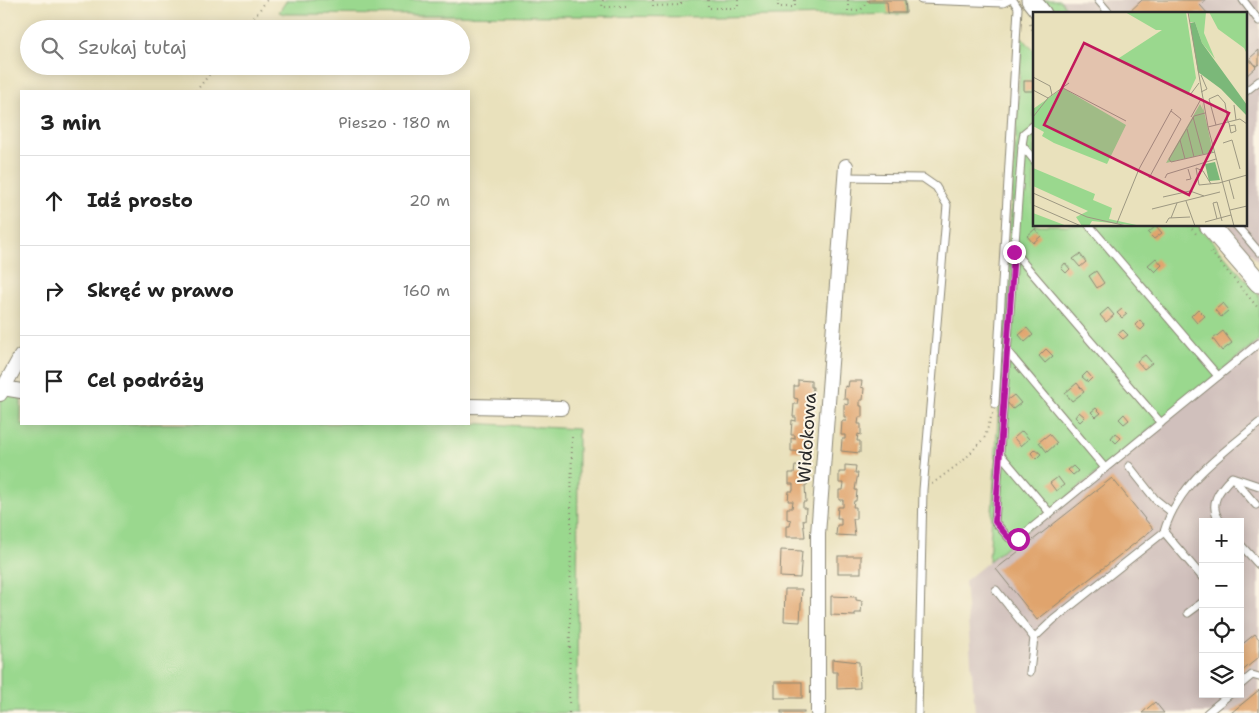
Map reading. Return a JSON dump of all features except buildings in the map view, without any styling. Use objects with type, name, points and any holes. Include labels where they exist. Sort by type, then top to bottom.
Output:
[{"type":"street","points":[[1031,0],[1040,12]]},
{"type":"street","name":"Widokowa","points":[[818,713],[818,534],[846,172]]},
{"type":"street","points":[[1205,232],[1259,283]]},
{"type":"street","points":[[20,358],[1,391],[20,391]]},
{"type":"street","points":[[470,406],[562,408]]},
{"type":"lane","points":[[921,0],[1004,3],[1009,0]]},
{"type":"lane","points":[[995,404],[1018,8],[1013,0]]},
{"type":"lane","points":[[1098,0],[1108,12]]},
{"type":"lane","points":[[1244,0],[1259,21]]},
{"type":"lane","points":[[1246,91],[1259,81]]},
{"type":"lane","points":[[1033,126],[1024,133],[1022,146],[995,522],[1009,538],[1018,539],[1259,343]]},
{"type":"lane","points":[[1022,146],[1033,159]]},
{"type":"lane","points":[[846,172],[924,178],[936,187],[947,205],[923,490],[918,713]]},
{"type":"lane","points":[[1091,226],[1218,376]]},
{"type":"lane","points":[[1237,226],[1259,252]]},
{"type":"lane","points":[[1014,252],[1161,423]]},
{"type":"lane","points":[[1007,351],[1105,468]]},
{"type":"lane","points":[[1030,672],[1034,638],[1053,620],[1164,532],[1170,511],[1195,477],[1259,423]]},
{"type":"lane","points":[[1000,454],[1050,513]]},
{"type":"lane","points":[[1129,466],[1155,499],[1170,511]]},
{"type":"lane","points":[[1232,477],[1259,486]]},
{"type":"lane","points":[[1232,477],[1256,505]]},
{"type":"lane","points":[[1218,518],[1215,499],[1232,477]]},
{"type":"lane","points":[[1164,532],[1199,573]]},
{"type":"lane","points":[[1244,548],[1259,565]]},
{"type":"lane","points":[[996,590],[1034,638]]},
{"type":"lane","points":[[1188,613],[1199,605]]},
{"type":"lane","points":[[1244,682],[1252,675],[1259,677]]},
{"type":"lane","points":[[1207,713],[1225,698]]},
{"type":"path","points":[[252,20],[267,0]]},
{"type":"path","points":[[602,0],[602,7],[628,7],[628,0]]},
{"type":"path","points":[[654,0],[654,6],[681,6],[681,0]]},
{"type":"path","points":[[708,0],[708,8],[738,8],[738,0]]},
{"type":"path","points":[[778,0],[778,7],[795,7],[795,0]]},
{"type":"path","points":[[848,0],[848,11],[861,10],[868,0]]},
{"type":"path","points":[[197,90],[209,75]]},
{"type":"path","points":[[1191,226],[1205,232]]},
{"type":"path","points":[[1206,246],[1259,309]]},
{"type":"path","points":[[923,490],[964,460],[985,437],[995,404]]},
{"type":"path","points":[[569,713],[572,434]]},
{"type":"shaded area","points":[[1043,0],[1259,0],[1259,263],[1228,226],[1246,226],[1246,12],[1053,12]]},
{"type":"shaded area","points":[[1259,340],[1259,713],[975,713],[965,581]]},
{"type":"green space","points":[[287,0],[907,0],[907,14],[714,17],[284,14],[279,12]]},
{"type":"green space","points":[[1041,0],[1060,0],[1069,12],[1050,12]]},
{"type":"green space","points":[[1022,37],[1033,50],[1033,226],[1199,226],[1259,295],[1259,340],[989,561]]},
{"type":"green space","points":[[5,391],[20,394],[20,425],[470,425],[470,423],[578,429],[577,713],[0,713],[0,400]]},
{"type":"route","points":[[1014,252],[995,522],[1009,538],[1018,539]]}]
